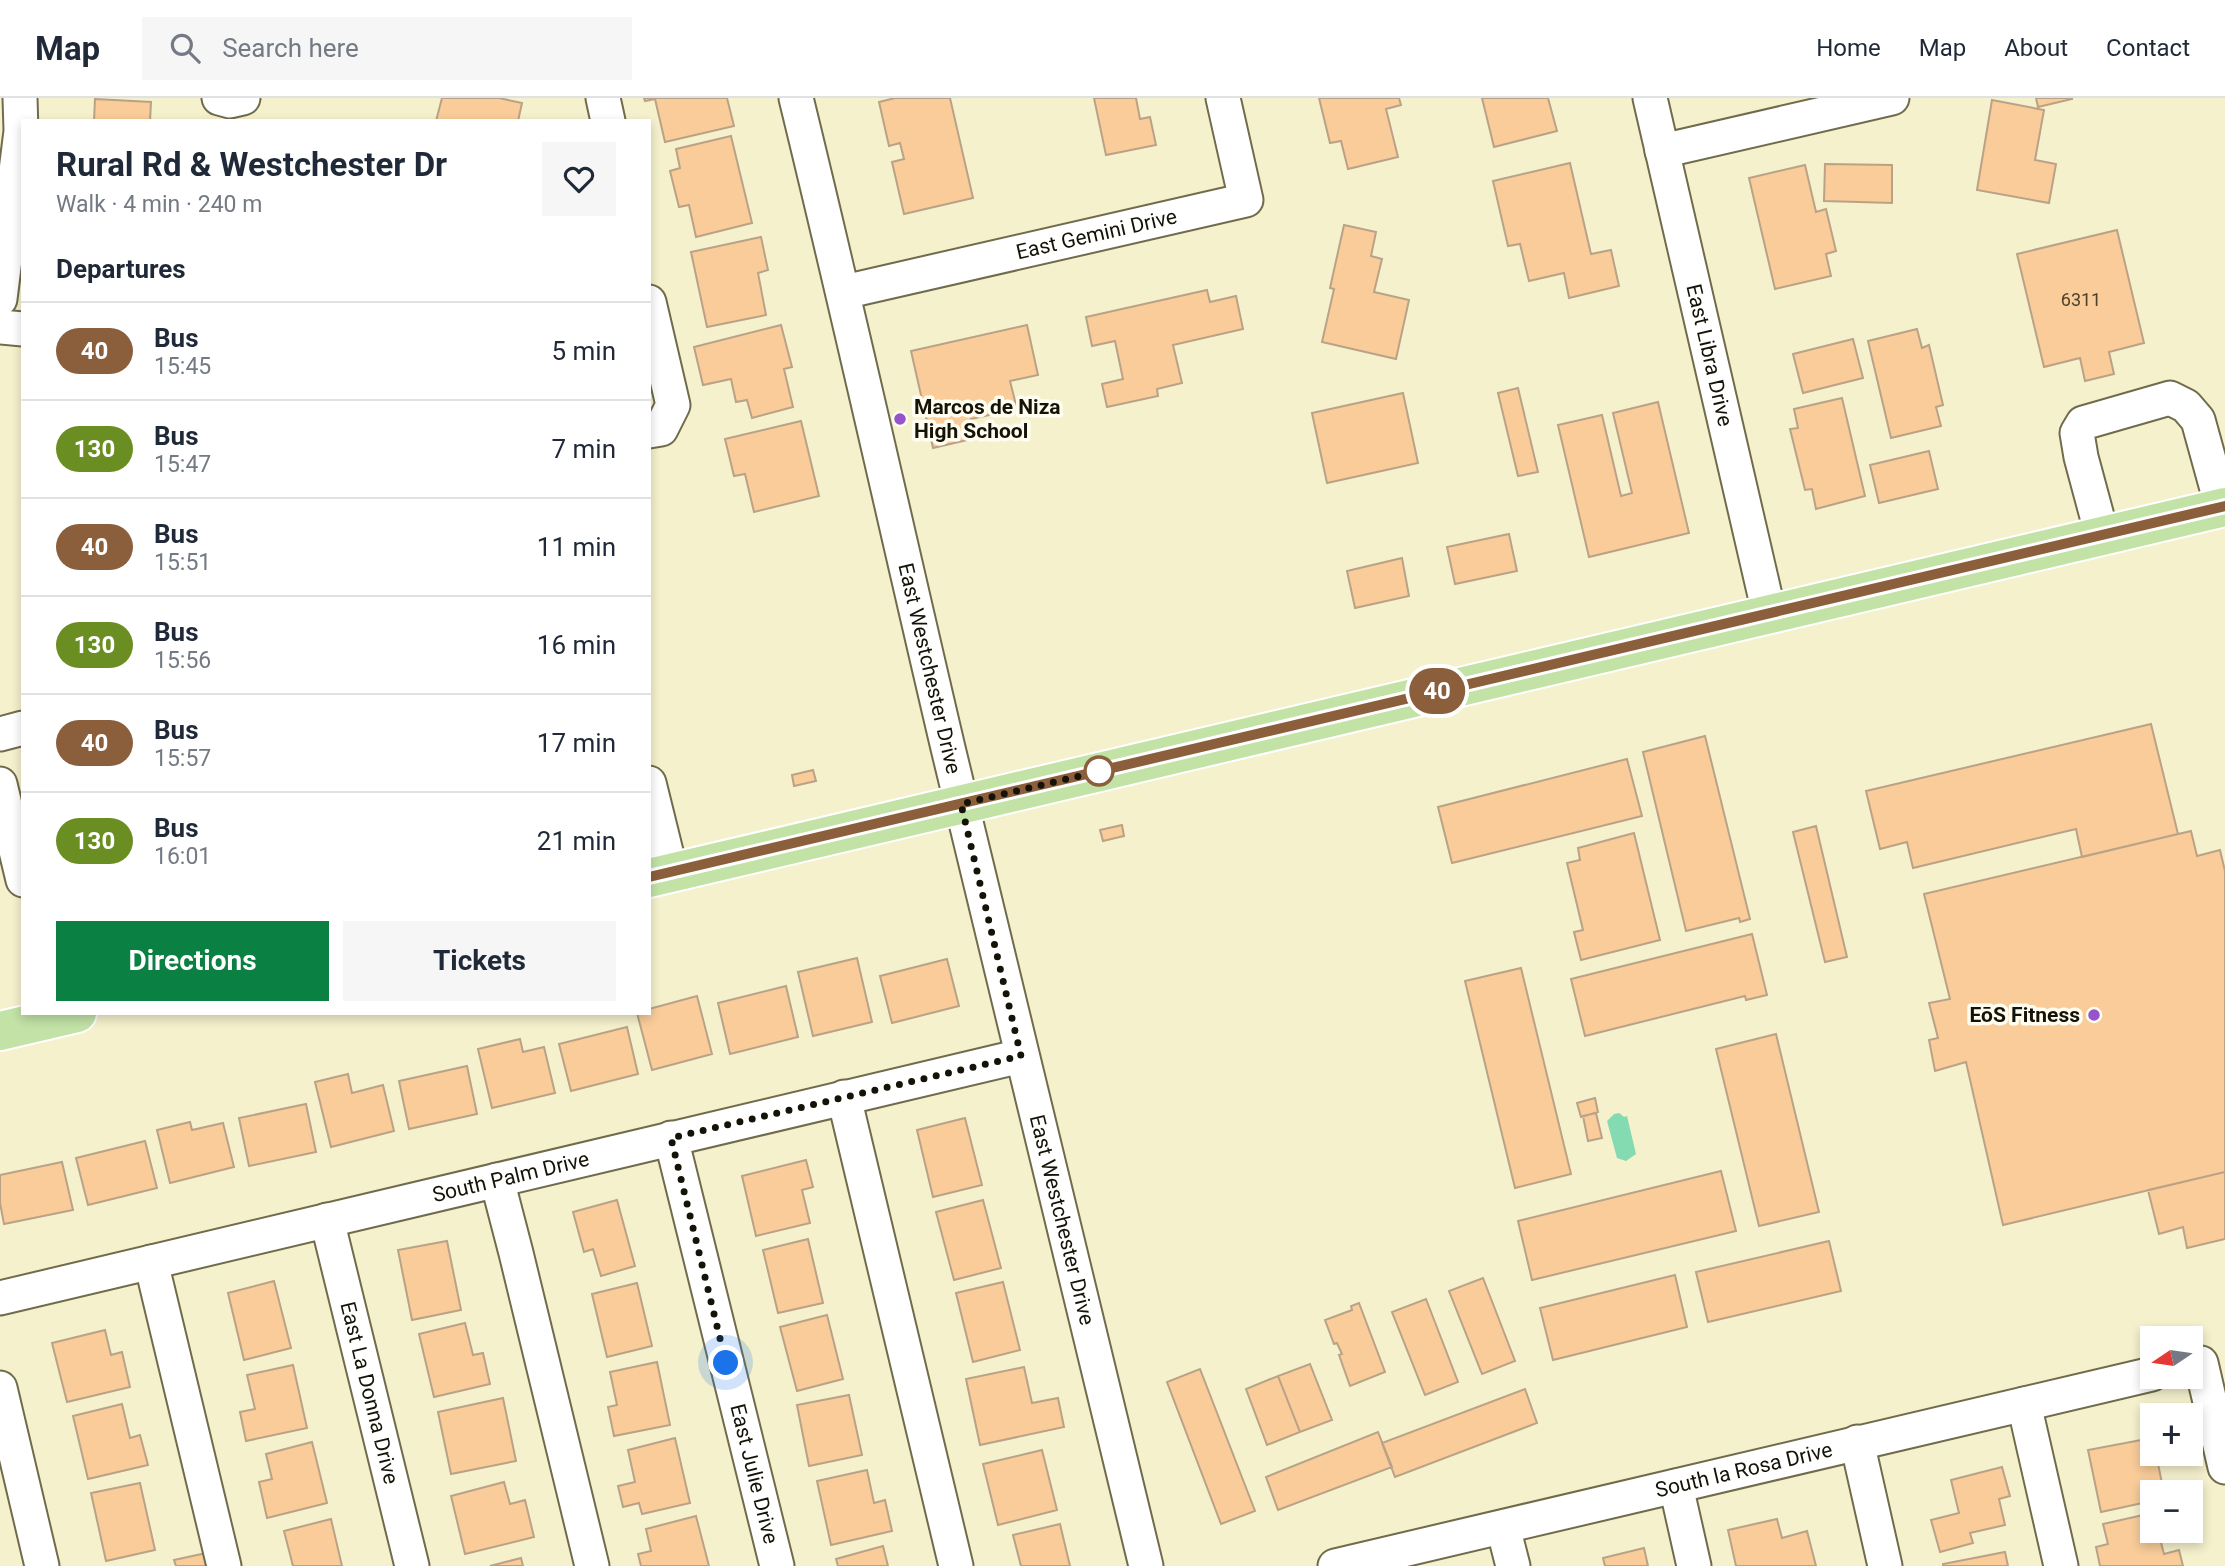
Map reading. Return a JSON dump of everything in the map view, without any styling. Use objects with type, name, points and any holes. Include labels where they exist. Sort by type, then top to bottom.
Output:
[{"type":"main road","points":[[660,875],[2223,507]]},
{"type":"main road","points":[[0,1031],[63,1015]]},
{"type":"street","points":[[0,299],[21,131],[20,98]]},
{"type":"street","points":[[219,98],[230,101],[243,98]]},
{"type":"street","points":[[603,98],[608,119]]},
{"type":"street","name":"East Westchester Drive","points":[[796,98],[844,292],[1021,1056],[1146,1566]]},
{"type":"street","name":"East Gemini Drive","points":[[844,292],[1246,200],[1223,98]]},
{"type":"street","name":"East Libra Drive","points":[[1650,98],[1769,613]]},
{"type":"street","points":[[1662,151],[1892,98]]},
{"type":"street","points":[[651,311],[673,405],[661,429],[651,431]]},
{"type":"street","points":[[0,327],[21,329]]},
{"type":"street","points":[[2102,535],[2077,433],[2083,423],[2170,398],[2186,406],[2198,420],[2223,507]]},
{"type":"street","points":[[0,734],[21,729]]},
{"type":"street","points":[[0,783],[21,872]]},
{"type":"street","points":[[651,800],[660,875]]},
{"type":"street","name":"South Palm Drive","points":[[0,1298],[1021,1056]]},
{"type":"street","points":[[844,1097],[956,1566]]},
{"type":"street","name":"East Julie Drive","points":[[671,1138],[777,1566]]},
{"type":"street","points":[[497,1180],[592,1566]]},
{"type":"street","name":"East La Donna Drive","points":[[327,1220],[412,1566]]},
{"type":"street","points":[[150,1262],[224,1566]]},
{"type":"street","points":[[2206,1362],[2225,1467]]},
{"type":"street","name":"South la Rosa Drive","points":[[1335,1566],[2140,1377]]},
{"type":"street","points":[[0,1388],[42,1566]]},
{"type":"street","points":[[2024,1404],[2061,1566]]},
{"type":"street","points":[[1857,1443],[1885,1566]]},
{"type":"street","points":[[1676,1486],[1694,1566]]},
{"type":"street","points":[[1503,1527],[1513,1566]]},
{"type":"shaded area","points":[[1619,1113],[1627,1116],[1636,1154],[1626,1161],[1617,1158],[1607,1121]]},
{"type":"building","points":[[442,98],[499,98],[522,103],[518,119],[437,119]]},
{"type":"building","points":[[644,98],[727,98],[734,126],[665,142],[655,99],[645,101]]},
{"type":"building","points":[[895,98],[950,98],[973,198],[904,214],[892,162],[904,159],[900,143],[889,146],[879,102]]},
{"type":"building","points":[[1094,98],[1136,98],[1140,119],[1150,117],[1156,145],[1106,155]]},
{"type":"building","points":[[1319,98],[1399,98],[1401,105],[1386,109],[1398,157],[1348,169],[1341,141],[1330,143]]},
{"type":"building","points":[[1482,98],[1548,98],[1557,131],[1494,147]]},
{"type":"building","points":[[2036,98],[2072,98],[2072,99],[2038,107]]},
{"type":"building","points":[[95,99],[151,102],[150,119],[94,119]]},
{"type":"building","points":[[1992,100],[2044,110],[2035,160],[2056,164],[2049,203],[1977,190]]},
{"type":"building","points":[[731,136],[752,223],[696,237],[689,205],[679,207],[670,171],[680,168],[676,149]]},
{"type":"building","points":[[1570,163],[1591,254],[1611,250],[1619,286],[1569,298],[1564,273],[1529,281],[1520,244],[1508,246],[1493,181]]},
{"type":"building","points":[[1825,164],[1892,165],[1892,203],[1824,201]]},
{"type":"building","points":[[1805,165],[1816,212],[1826,209],[1836,251],[1826,254],[1831,276],[1775,289],[1749,178]]},
{"type":"building","points":[[1344,225],[1376,232],[1371,256],[1382,259],[1374,292],[1409,300],[1396,359],[1322,342],[1334,289],[1330,288]]},
{"type":"building","points":[[2117,230],[2144,343],[2109,352],[2114,374],[2085,381],[2080,358],[2044,367],[2017,254]]},
{"type":"building","points":[[761,237],[768,270],[758,273],[766,315],[707,327],[691,252]]},
{"type":"building","points":[[1207,290],[1210,302],[1236,296],[1243,329],[1173,345],[1182,383],[1157,389],[1158,396],[1107,407],[1102,384],[1123,379],[1115,341],[1092,346],[1086,317]]},
{"type":"building","points":[[781,325],[792,367],[784,369],[793,407],[752,418],[747,400],[736,402],[731,379],[703,385],[694,347]]},
{"type":"building","points":[[1027,325],[1038,375],[1010,381],[1017,409],[971,419],[976,438],[933,448],[911,351]]},
{"type":"building","points":[[1917,329],[1922,348],[1929,345],[1943,405],[1936,407],[1941,426],[1891,438],[1868,341]]},
{"type":"building","points":[[1853,339],[1863,378],[1803,393],[1793,354]]},
{"type":"building","points":[[1518,388],[1538,472],[1518,476],[1498,393]]},
{"type":"building","points":[[1403,393],[1418,463],[1327,483],[1312,413]]},
{"type":"building","points":[[1842,398],[1865,496],[1816,509],[1812,489],[1805,490],[1790,429],[1798,428],[1794,409]]},
{"type":"building","points":[[1658,402],[1689,533],[1589,557],[1558,425],[1602,415],[1621,496],[1632,493],[1613,413]]},
{"type":"building","points":[[801,421],[819,496],[754,512],[745,474],[734,476],[725,439]]},
{"type":"building","points":[[1929,451],[1938,489],[1879,503],[1870,465]]},
{"type":"building","points":[[1509,534],[1517,571],[1455,584],[1447,547]]},
{"type":"building","points":[[1402,558],[1409,596],[1355,608],[1347,571]]},
{"type":"building","points":[[2151,724],[2178,834],[2082,857],[2076,829],[1913,868],[1907,842],[1880,849],[1866,791]]},
{"type":"building","points":[[1705,736],[1750,919],[1740,922],[1739,918],[1686,931],[1643,752]]},
{"type":"building","points":[[1627,759],[1642,816],[1452,863],[1438,807]]},
{"type":"building","points":[[813,770],[816,781],[794,786],[792,775]]},
{"type":"building","points":[[1122,825],[1124,836],[1103,841],[1100,830]]},
{"type":"building","points":[[1816,826],[1847,957],[1825,962],[1793,832]]},
{"type":"building","points":[[2191,831],[2197,856],[2220,850],[2225,871],[2225,1172],[2003,1225],[1966,1062],[1935,1071],[1929,1040],[1938,1038],[1929,1003],[1950,999],[1924,894]]},
{"type":"building","points":[[1634,833],[1660,940],[1581,960],[1574,932],[1583,930],[1567,863],[1580,860],[1578,848]]},
{"type":"building","points":[[1752,934],[1767,995],[1746,1000],[1745,996],[1585,1036],[1571,979]]},
{"type":"building","points":[[857,958],[872,1022],[813,1036],[798,972]]},
{"type":"building","points":[[947,959],[959,1006],[892,1023],[880,976]]},
{"type":"building","points":[[1521,968],[1571,1174],[1515,1188],[1465,981]]},
{"type":"building","points":[[786,986],[798,1037],[730,1054],[718,1003]]},
{"type":"building","points":[[697,996],[712,1054],[652,1070],[638,1015],[651,1015],[651,1008]]},
{"type":"building","points":[[627,1027],[638,1074],[571,1091],[559,1044]]},
{"type":"building","points":[[1776,1034],[1819,1212],[1759,1226],[1716,1049]]},
{"type":"building","points":[[520,1039],[523,1052],[544,1047],[555,1093],[492,1108],[478,1049]]},
{"type":"building","points":[[467,1066],[477,1114],[409,1129],[399,1081]]},
{"type":"building","points":[[348,1074],[352,1093],[383,1085],[394,1131],[331,1147],[315,1082]]},
{"type":"building","points":[[1595,1098],[1598,1112],[1581,1117],[1577,1103]]},
{"type":"building","points":[[306,1104],[316,1152],[249,1166],[239,1118]]},
{"type":"building","points":[[1596,1113],[1602,1138],[1588,1141],[1583,1116]]},
{"type":"building","points":[[965,1118],[982,1185],[933,1197],[917,1130]]},
{"type":"building","points":[[190,1122],[192,1130],[223,1123],[234,1167],[170,1183],[157,1130]]},
{"type":"building","points":[[145,1141],[157,1188],[88,1205],[76,1158]]},
{"type":"building","points":[[806,1160],[813,1187],[802,1190],[810,1223],[756,1236],[742,1176]]},
{"type":"building","points":[[62,1162],[73,1210],[4,1224],[0,1203],[0,1175]]},
{"type":"building","points":[[1721,1171],[1736,1231],[1532,1280],[1518,1221]]},
{"type":"building","points":[[2225,1172],[2225,1239],[2187,1248],[2183,1227],[2159,1234],[2148,1190]]},
{"type":"building","points":[[617,1200],[635,1266],[601,1276],[593,1249],[584,1252],[573,1212]]},
{"type":"building","points":[[983,1200],[1001,1268],[954,1280],[936,1212]]},
{"type":"building","points":[[808,1239],[823,1303],[778,1313],[763,1250]]},
{"type":"building","points":[[447,1241],[461,1310],[412,1320],[398,1250]]},
{"type":"building","points":[[1829,1241],[1841,1291],[1708,1322],[1696,1272]]},
{"type":"building","points":[[1675,1275],[1687,1327],[1553,1360],[1540,1308]]},
{"type":"building","points":[[1483,1278],[1515,1361],[1482,1374],[1449,1291]]},
{"type":"building","points":[[274,1281],[291,1348],[244,1360],[228,1293]]},
{"type":"building","points":[[1003,1282],[1020,1350],[973,1362],[956,1293]]},
{"type":"building","points":[[637,1283],[652,1346],[607,1357],[592,1294]]},
{"type":"building","points":[[1426,1299],[1458,1382],[1425,1395],[1392,1312]]},
{"type":"building","points":[[1359,1303],[1385,1372],[1350,1386],[1339,1355],[1342,1354],[1337,1343],[1334,1344],[1325,1320],[1352,1310],[1351,1306]]},
{"type":"building","points":[[827,1315],[843,1379],[797,1391],[780,1327]]},
{"type":"building","points":[[465,1323],[473,1355],[483,1353],[490,1384],[434,1397],[419,1334]]},
{"type":"building","points":[[105,1330],[111,1355],[122,1352],[130,1387],[67,1402],[52,1343]]},
{"type":"building","points":[[657,1362],[670,1425],[614,1436],[608,1407],[617,1405],[610,1372]]},
{"type":"building","points":[[1310,1364],[1332,1420],[1300,1432],[1278,1376]]},
{"type":"building","points":[[293,1365],[307,1428],[246,1441],[240,1412],[255,1409],[247,1375]]},
{"type":"building","points":[[1024,1367],[1032,1403],[1058,1398],[1064,1427],[980,1445],[966,1379]]},
{"type":"building","points":[[1200,1369],[1255,1511],[1221,1524],[1167,1382]]},
{"type":"building","points":[[1278,1376],[1300,1432],[1267,1445],[1246,1389]]},
{"type":"building","points":[[1525,1389],[1537,1423],[1395,1477],[1382,1443]]},
{"type":"building","points":[[849,1395],[862,1455],[809,1466],[797,1405]]},
{"type":"building","points":[[503,1398],[516,1461],[451,1474],[438,1412]]},
{"type":"building","points":[[122,1404],[130,1438],[140,1435],[148,1465],[88,1479],[73,1416]]},
{"type":"building","points":[[1378,1432],[1392,1467],[1278,1510],[1266,1477]]},
{"type":"building","points":[[675,1438],[690,1503],[642,1514],[639,1503],[623,1507],[618,1486],[635,1482],[628,1450]]},
{"type":"building","points":[[2140,1440],[2140,1466],[2158,1466],[2161,1480],[2140,1480],[2140,1504],[2101,1512],[2088,1450]]},
{"type":"building","points":[[312,1442],[327,1503],[267,1518],[259,1482],[272,1479],[266,1454]]},
{"type":"building","points":[[1042,1450],[1057,1510],[998,1525],[983,1464]]},
{"type":"building","points":[[2002,1467],[2010,1496],[1999,1499],[2005,1525],[1970,1533],[1973,1543],[1940,1552],[1931,1520],[1959,1513],[1951,1480]]},
{"type":"building","points":[[867,1470],[874,1503],[885,1500],[892,1531],[831,1545],[817,1481]]},
{"type":"building","points":[[504,1482],[510,1504],[525,1500],[534,1537],[465,1554],[451,1496]]},
{"type":"building","points":[[140,1483],[155,1550],[106,1561],[91,1493]]},
{"type":"building","points":[[696,1516],[709,1566],[641,1566],[638,1554],[651,1551],[646,1529]]},
{"type":"building","points":[[2140,1516],[2140,1543],[2161,1543],[2164,1554],[2179,1550],[2183,1566],[2100,1566],[2096,1547],[2108,1544],[2103,1524]]},
{"type":"building","points":[[331,1519],[342,1566],[293,1566],[284,1531]]},
{"type":"building","points":[[1777,1519],[1782,1538],[1807,1531],[1816,1566],[1736,1566],[1728,1530]]},
{"type":"building","points":[[1060,1524],[1070,1566],[1021,1566],[1013,1535]]},
{"type":"building","points":[[883,1546],[888,1566],[838,1566],[836,1559]]},
{"type":"building","points":[[1644,1548],[1648,1566],[1605,1566],[1603,1558]]},
{"type":"building","points":[[211,1552],[214,1566],[176,1566],[174,1560]]},
{"type":"building","points":[[2005,1552],[2008,1566],[1943,1566],[1943,1564]]},
{"type":"building","points":[[521,1558],[523,1566],[490,1566]]},
{"type":"bus line","name":"40","points":[[651,877],[2225,506]]},
{"type":"place","name":"Marcos de Niza High School","points":[[900,419]]},
{"type":"place","name":"EōS Fitness","points":[[2094,1015]]},
{"type":"route","points":[[726,1363],[671,1138],[1021,1056],[961,804],[1099,771]]}]
